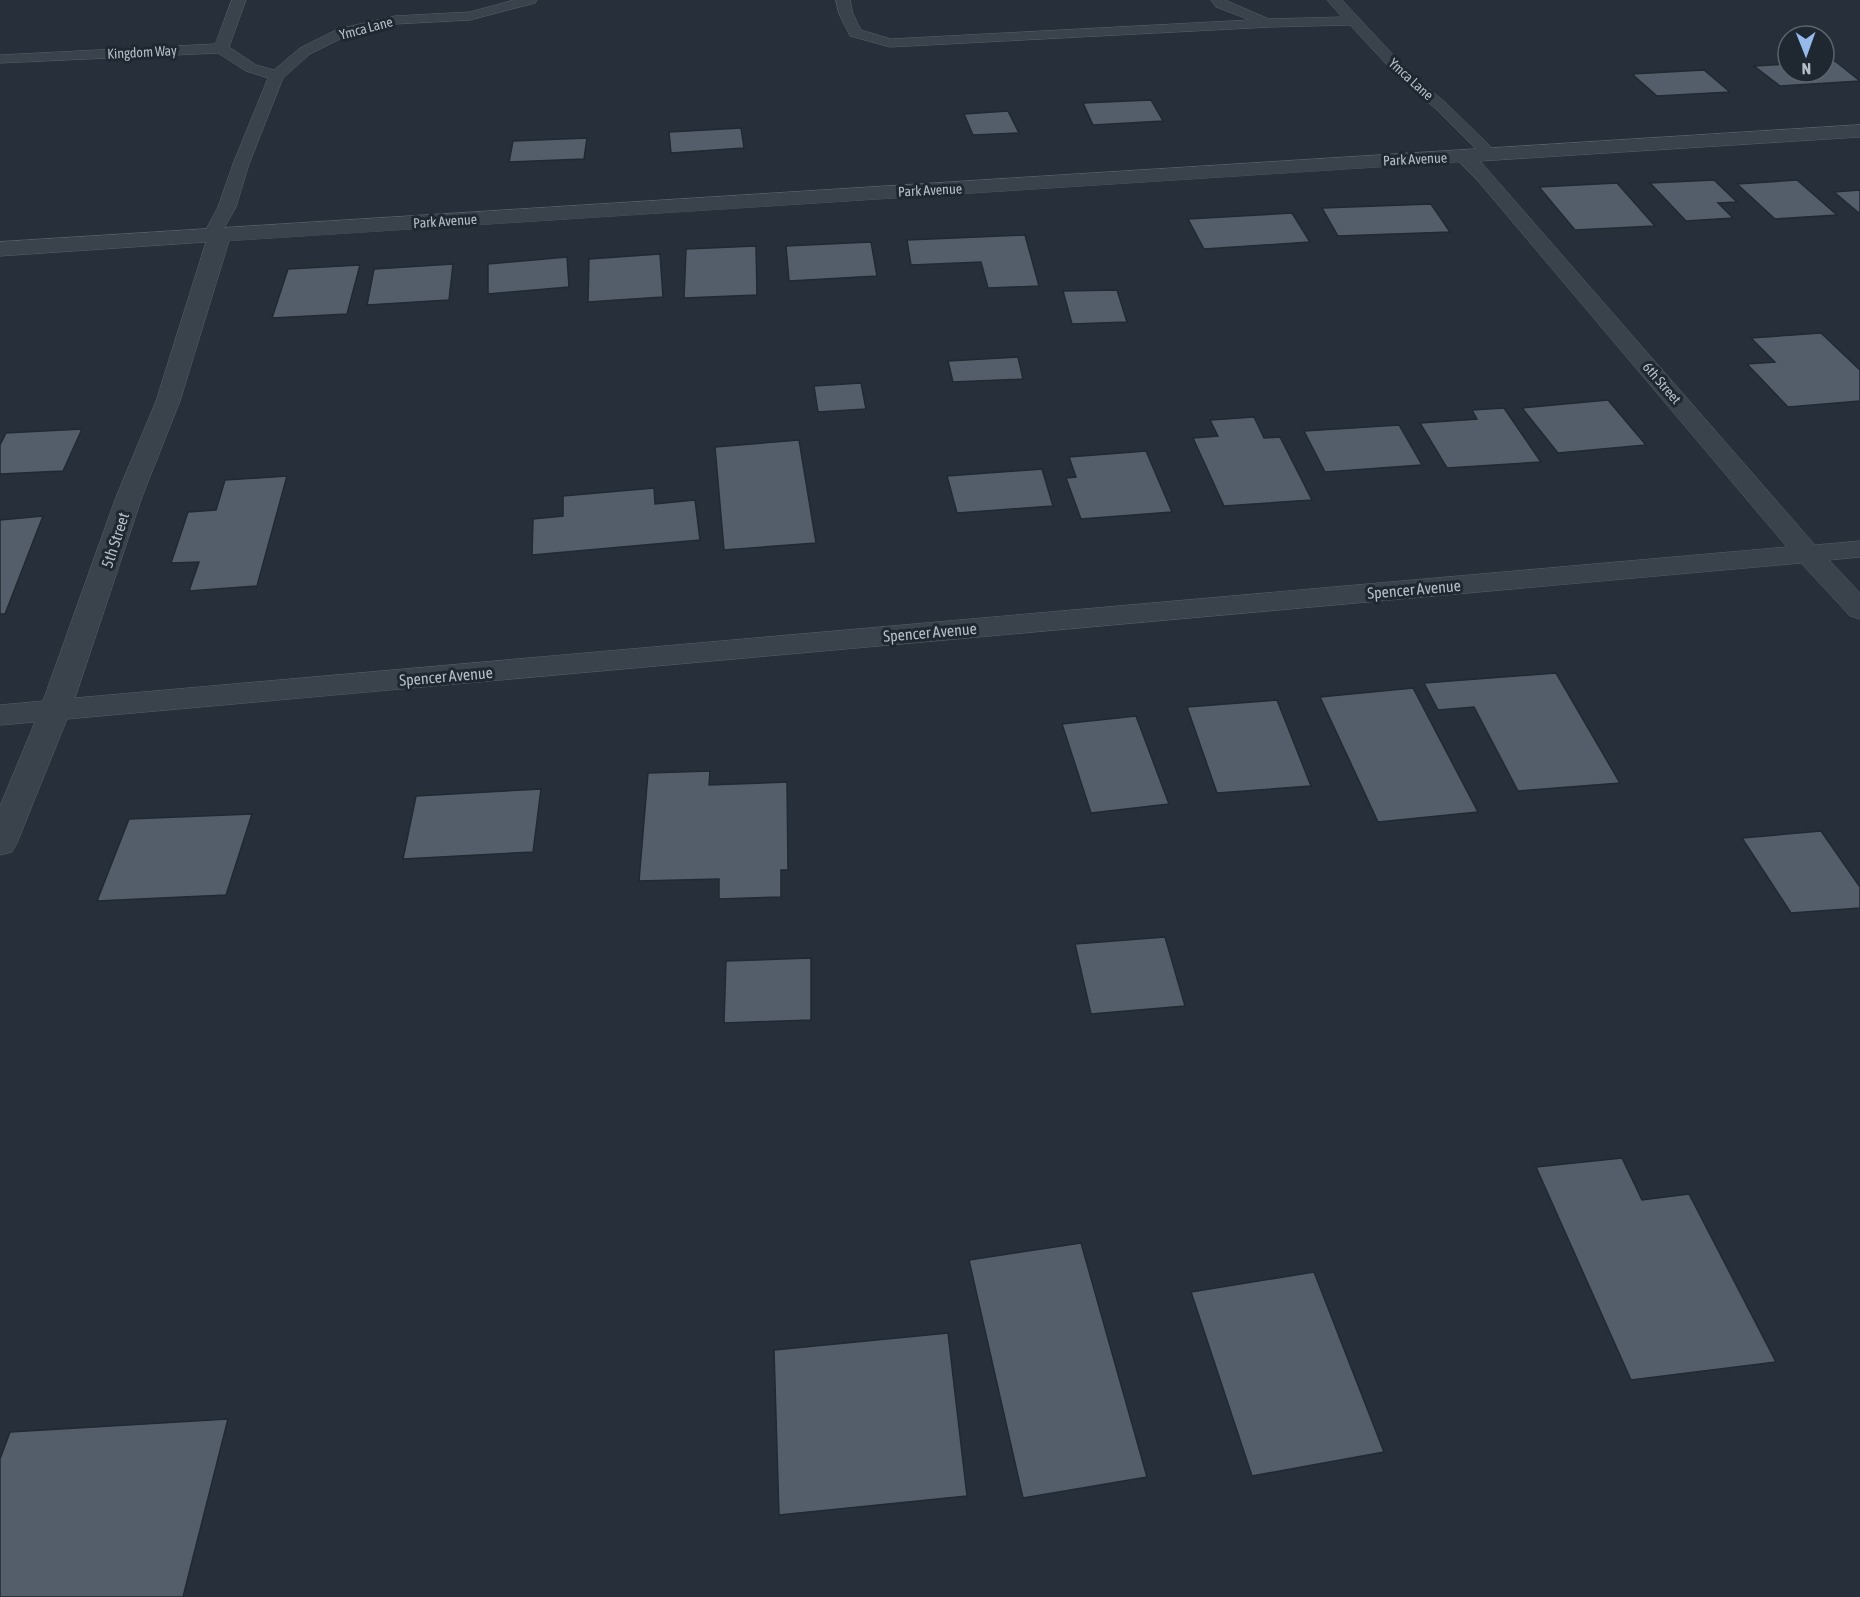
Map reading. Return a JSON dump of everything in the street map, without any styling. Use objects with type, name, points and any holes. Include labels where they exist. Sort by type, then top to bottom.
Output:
[{"type":"street","name":"Park Avenue","points":[[0,249],[1860,131]]},
{"type":"street","name":"6th Street","points":[[1464,156],[1485,177],[1800,544],[1860,610]]},
{"type":"street","name":"5th Street","points":[[0,843],[32,773],[81,644],[125,509],[167,403],[193,326],[218,240],[212,236]]},
{"type":"street","name":"Spencer Avenue","points":[[0,693],[59,699],[1800,544],[1860,528]]},
{"type":"street","name":"Spencer Avenue","points":[[1800,544],[1860,549]]},
{"type":"street","name":"Spencer Avenue","points":[[0,716],[59,699]]},
{"type":"lane","points":[[239,0],[221,48],[251,68],[276,76]]},
{"type":"lane","name":"Ymca Lane","points":[[212,236],[227,207],[241,164],[276,76],[305,51],[343,32],[395,20],[471,16],[530,0]]},
{"type":"lane","points":[[843,0],[846,14],[855,33],[890,43],[945,42],[1270,23],[1353,21]]},
{"type":"lane","points":[[1218,0],[1221,4],[1270,23]]},
{"type":"lane","name":"Ymca Lane","points":[[1334,0],[1406,77],[1441,106],[1491,155]]},
{"type":"lane","name":"Kingdom Way","points":[[0,59],[221,48]]},
{"type":"building","points":[[1836,62],[1860,81],[1836,82]]},
{"type":"building","points":[[1776,65],[1776,83],[1754,66]]},
{"type":"building","points":[[1704,70],[1730,92],[1657,96],[1632,74]]},
{"type":"building","points":[[1777,84],[1812,84],[1780,86]]},
{"type":"building","points":[[1151,100],[1163,121],[1093,125],[1083,103]]},
{"type":"building","points":[[1008,111],[1019,133],[973,135],[964,114]]},
{"type":"building","points":[[741,128],[744,148],[671,153],[669,132]]},
{"type":"building","points":[[587,138],[584,159],[509,162],[513,141]]},
{"type":"building","points":[[1714,180],[1737,202],[1718,203],[1733,218],[1686,221],[1650,183]]},
{"type":"building","points":[[1797,180],[1837,215],[1775,219],[1737,184]]},
{"type":"building","points":[[1617,183],[1655,226],[1575,230],[1539,187]]},
{"type":"building","points":[[1860,190],[1860,214],[1834,192]]},
{"type":"building","points":[[1431,204],[1450,232],[1338,236],[1322,208]]},
{"type":"building","points":[[1292,213],[1310,242],[1204,249],[1188,219]]},
{"type":"building","points":[[1025,235],[1039,286],[988,288],[981,262],[911,265],[907,240]]},
{"type":"building","points":[[871,242],[877,276],[789,281],[786,246]]},
{"type":"building","points":[[756,246],[757,295],[684,298],[686,249]]},
{"type":"building","points":[[660,254],[663,297],[588,302],[589,259]]},
{"type":"building","points":[[567,257],[569,287],[488,294],[488,264]]},
{"type":"building","points":[[453,264],[449,300],[367,305],[374,269]]},
{"type":"building","points":[[360,265],[347,314],[272,318],[288,269]]},
{"type":"building","points":[[1117,290],[1127,322],[1072,324],[1063,291]]},
{"type":"building","points":[[1821,333],[1860,370],[1860,401],[1788,407],[1747,364],[1775,362],[1751,338]]},
{"type":"building","points":[[1018,357],[1023,379],[953,382],[948,361]]},
{"type":"building","points":[[861,383],[866,409],[818,412],[814,386]]},
{"type":"building","points":[[1608,400],[1646,445],[1558,453],[1522,408]]},
{"type":"building","points":[[1504,408],[1541,462],[1447,468],[1420,423],[1477,419],[1472,410]]},
{"type":"building","points":[[1254,417],[1264,438],[1280,437],[1312,500],[1224,506],[1193,438],[1218,436],[1210,420]]},
{"type":"building","points":[[1399,425],[1422,465],[1325,472],[1304,431]]},
{"type":"building","points":[[82,429],[63,471],[0,474],[0,445],[6,433]]},
{"type":"building","points":[[799,440],[816,543],[724,550],[715,447]]},
{"type":"building","points":[[1146,451],[1172,512],[1081,519],[1066,478],[1076,477],[1069,457]]},
{"type":"building","points":[[1042,469],[1053,506],[957,513],[947,476]]},
{"type":"building","points":[[287,476],[257,586],[189,591],[199,562],[171,563],[188,512],[216,510],[225,480]]},
{"type":"building","points":[[654,488],[655,504],[695,500],[700,540],[532,555],[533,519],[563,516],[563,496]]},
{"type":"building","points":[[43,516],[5,614],[0,614],[0,520]]},
{"type":"building","points":[[1556,673],[1620,783],[1518,791],[1474,707],[1438,710],[1424,683]]},
{"type":"building","points":[[1413,688],[1478,812],[1378,822],[1320,697]]},
{"type":"building","points":[[1277,700],[1311,786],[1217,793],[1187,707]]},
{"type":"building","points":[[1136,716],[1169,804],[1091,813],[1062,724]]},
{"type":"building","points":[[710,771],[709,785],[787,782],[788,870],[781,870],[781,897],[719,899],[719,879],[639,881],[648,773]]},
{"type":"building","points":[[541,789],[533,852],[403,859],[416,796]]},
{"type":"building","points":[[252,814],[226,895],[97,901],[129,819]]},
{"type":"building","points":[[1821,831],[1860,887],[1860,908],[1791,913],[1742,838]]},
{"type":"building","points":[[1165,937],[1185,1006],[1091,1014],[1075,944]]},
{"type":"building","points":[[811,958],[811,1020],[724,1023],[726,961]]},
{"type":"building","points":[[1622,1158],[1642,1200],[1689,1194],[1776,1362],[1631,1380],[1536,1167]]},
{"type":"building","points":[[1081,1243],[1147,1477],[1023,1498],[969,1260]]},
{"type":"building","points":[[1314,1272],[1384,1452],[1252,1476],[1191,1292]]},
{"type":"building","points":[[948,1333],[967,1496],[779,1515],[774,1350]]},
{"type":"building","points":[[228,1419],[183,1597],[0,1597],[0,1459],[10,1432]]}]
